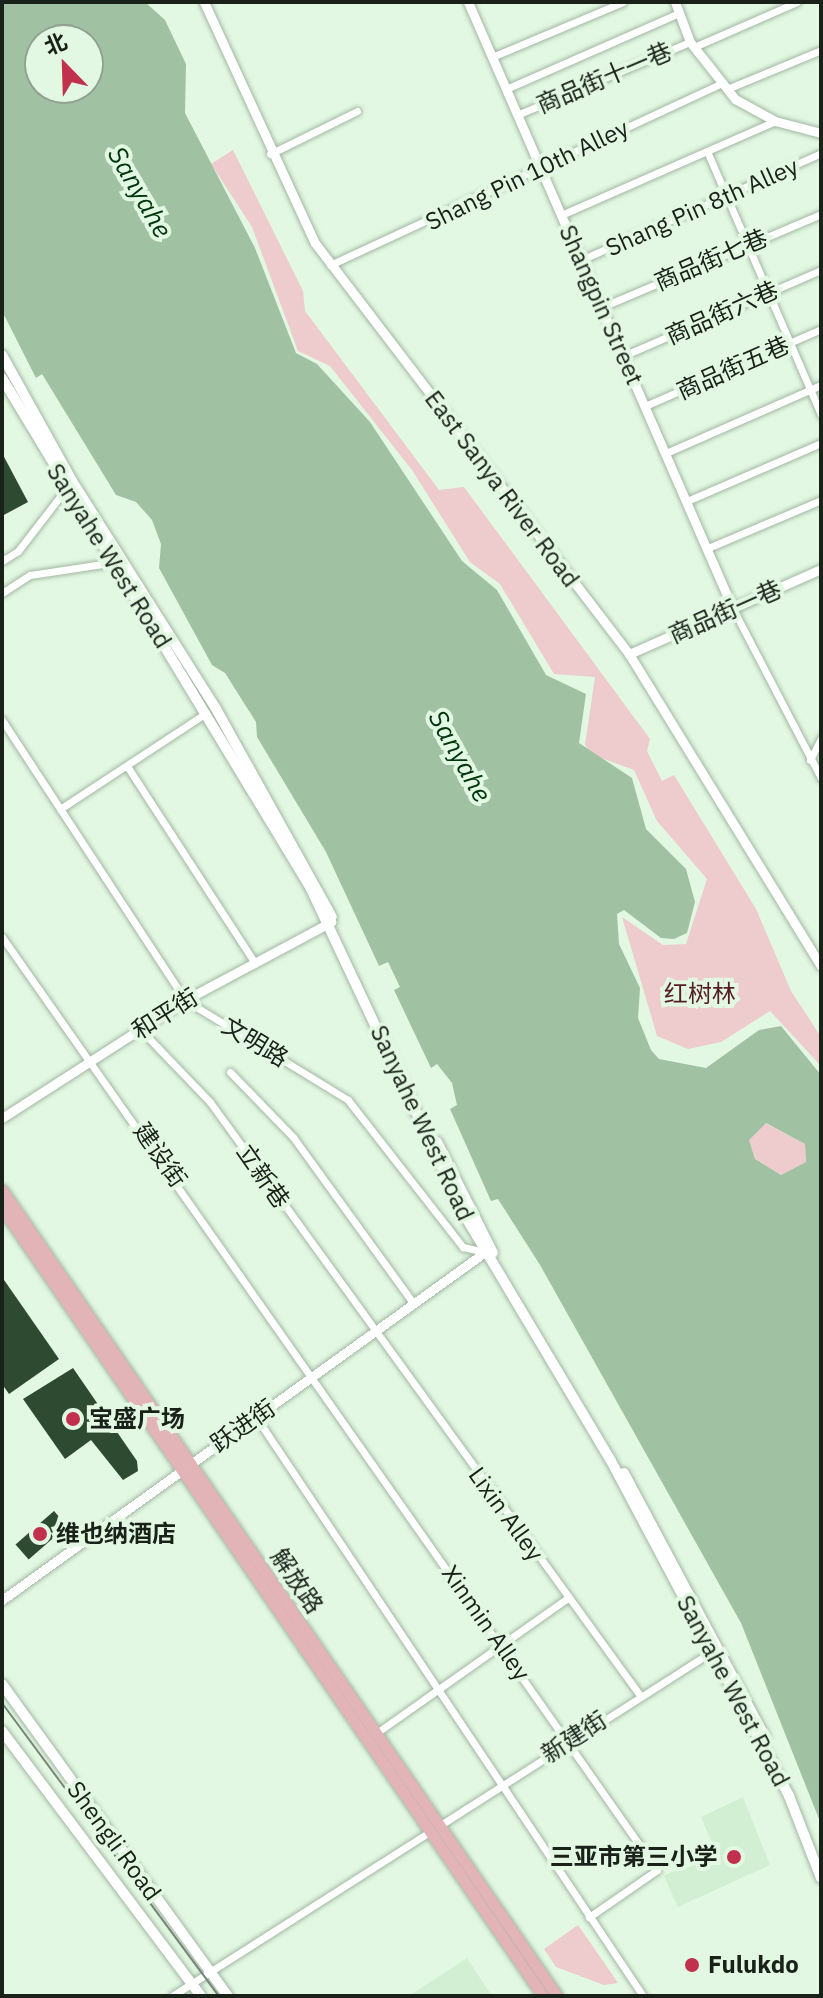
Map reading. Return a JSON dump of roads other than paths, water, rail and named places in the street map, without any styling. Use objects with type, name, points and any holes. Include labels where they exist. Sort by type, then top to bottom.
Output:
[{"type":"main road","name":"Sanyahe West Road","points":[[2,355],[69,485]]},
{"type":"main road","name":"Sanyahe West Road","points":[[2,378],[211,710],[331,922],[491,1249],[665,1545],[821,1855]]},
{"type":"main road","name":"Sanyahe West Road","points":[[331,922],[485,1252],[610,1459],[789,1796],[821,1878]]},
{"type":"main road","name":"解放路","points":[[2,1190],[434,1829],[543,1996]]},
{"type":"main road","name":"解放路","points":[[2,1208],[375,1734],[434,1829],[557,1996]]},
{"type":"main road","name":"Shengli Road","points":[[2,1684],[228,1996]]},
{"type":"main road","points":[[2,1731],[201,1996]]},
{"type":"street","name":"East Sanya River Road","points":[[204,2],[270,154],[330,265],[629,654],[821,966]]},
{"type":"street","name":"Shangpin Street","points":[[468,2],[733,609]]},
{"type":"street","points":[[492,57],[623,2]]},
{"type":"street","points":[[675,2],[692,44],[725,86],[775,121],[821,133]]},
{"type":"street","name":"商品街十一巷","points":[[517,115],[797,2]]},
{"type":"street","points":[[506,89],[679,13]]},
{"type":"street","name":"Shang Pin 10th Alley","points":[[330,265],[540,166],[725,86],[821,50]]},
{"type":"street","points":[[270,154],[357,111]]},
{"type":"street","points":[[561,215],[775,121]]},
{"type":"street","points":[[707,151],[766,294],[821,415]]},
{"type":"street","name":"Shang Pin 8th Alley","points":[[581,260],[821,153]]},
{"type":"street","name":"商品街七巷","points":[[602,307],[821,214]]},
{"type":"street","name":"商品街六巷","points":[[623,356],[821,270]]},
{"type":"street","name":"商品街五巷","points":[[645,406],[821,329]]},
{"type":"street","points":[[666,453],[821,385]]},
{"type":"street","points":[[687,501],[821,443]]},
{"type":"street","points":[[3,560],[18,551],[69,485]]},
{"type":"street","points":[[708,548],[821,500]]},
{"type":"street","points":[[2,593],[30,575],[117,562]]},
{"type":"street","name":"商品街一巷","points":[[629,654],[821,569]]},
{"type":"street","points":[[733,609],[821,778]]},
{"type":"street","points":[[60,809],[211,710]]},
{"type":"street","name":"文明路","points":[[2,720],[185,1000],[348,1100],[463,1247],[485,1252]]},
{"type":"street","points":[[810,760],[821,738]]},
{"type":"street","points":[[127,766],[255,963]]},
{"type":"street","name":"和平街","points":[[2,1118],[185,1000],[331,922]]},
{"type":"street","name":"建设街","points":[[2,937],[93,1060],[314,1376]]},
{"type":"street","name":"立新巷","points":[[140,1029],[210,1102],[373,1333]]},
{"type":"street","points":[[230,1072],[293,1137],[414,1304]]},
{"type":"street","name":"跃进街","points":[[2,1600],[485,1252]]},
{"type":"street","name":"Lixin Alley","points":[[373,1333],[639,1694]]},
{"type":"street","name":"Xinmin Alley","points":[[314,1376],[657,1870],[589,1917]]},
{"type":"street","points":[[256,1417],[643,1996]]},
{"type":"street","points":[[375,1734],[568,1598]]},
{"type":"street","name":"新建街","points":[[172,1996],[639,1694],[711,1652]]},
{"type":"water","name":"Sanyahe","points":[[2,2],[145,2],[165,20],[186,64],[185,113],[255,248],[296,353],[317,364],[370,422],[462,561],[497,590],[546,675],[586,694],[579,743],[632,778],[646,829],[686,869],[695,902],[687,933],[674,939],[661,938],[624,910],[617,914],[619,944],[640,988],[638,1018],[651,1050],[659,1059],[706,1068],[759,1030],[781,1026],[821,1075],[821,1824],[741,1623],[540,1265],[498,1199],[491,1201],[450,1109],[457,1105],[452,1083],[437,1064],[431,1068],[394,990],[400,987],[388,962],[379,966],[326,852],[257,737],[256,722],[225,673],[212,665],[159,568],[161,544],[152,520],[136,502],[116,495],[42,374],[36,378],[2,311]],"holes":[[[766,1123],[805,1144],[806,1162],[781,1175],[755,1159],[749,1140]]]},
{"type":"tram line","points":[[2,1703],[219,1996]]},
{"type":"place","name":"宝盛广场","points":[[73,1419]]},
{"type":"place","name":"维也纳酒店","points":[[40,1534]]},
{"type":"place","name":"三亚市第三小学","points":[[734,1857]]},
{"type":"place","name":"Fulukdo","points":[[692,1965]]},
{"type":"park label","name":"红树林","points":[[700,994]]}]
